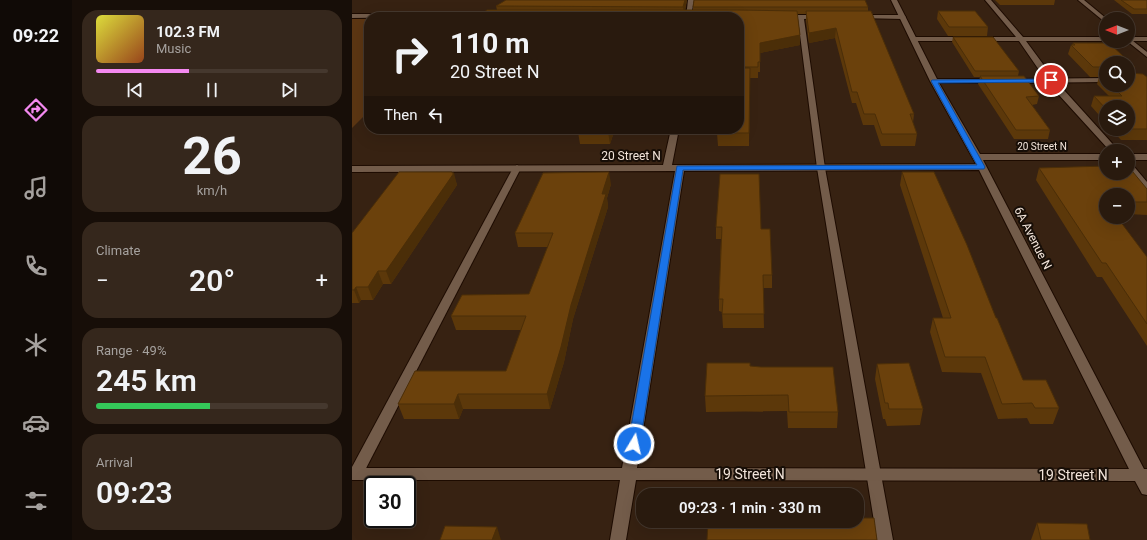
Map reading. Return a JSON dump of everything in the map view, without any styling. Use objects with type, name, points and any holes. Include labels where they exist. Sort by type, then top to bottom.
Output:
[{"type":"street","points":[[689,12],[691,0]]},
{"type":"street","name":"6A Avenue N","points":[[894,0],[934,81],[980,162],[1143,475],[1147,489]]},
{"type":"street","points":[[988,0],[1021,38],[1051,80],[1110,144]]},
{"type":"street","points":[[1082,0],[1099,15]]},
{"type":"street","points":[[352,16],[364,16]]},
{"type":"street","points":[[778,16],[824,17]]},
{"type":"street","points":[[801,17],[821,168],[875,474],[885,540]]},
{"type":"street","points":[[856,17],[903,17]]},
{"type":"street","points":[[914,39],[1099,39]]},
{"type":"street","points":[[1135,39],[1147,39]]},
{"type":"street","points":[[1135,45],[1147,55]]},
{"type":"street","points":[[934,81],[1099,80]]},
{"type":"street","points":[[667,168],[674,134]]},
{"type":"street","name":"20 Street N","points":[[356,169],[821,168],[1099,157]]},
{"type":"street","points":[[1135,157],[1147,157]]},
{"type":"street","points":[[354,474],[517,168]]},
{"type":"street","points":[[618,540],[680,168]]},
{"type":"street","points":[[352,177],[356,169]]},
{"type":"street","points":[[1135,173],[1147,188]]},
{"type":"street","name":"19 Street N","points":[[354,474],[1143,475]]},
{"type":"shaded area","points":[[352,19],[364,19],[364,116],[352,128]]},
{"type":"building","points":[[506,0],[685,0],[683,7],[496,6]]},
{"type":"building","points":[[694,0],[865,0],[868,7],[693,7]]},
{"type":"building","points":[[1121,0],[1147,0],[1147,9],[1134,9]]},
{"type":"building","points":[[487,10],[797,11],[800,35],[760,43],[760,62],[758,62],[758,67],[744,67],[744,12],[484,12]]},
{"type":"building","points":[[806,11],[871,11],[914,114],[910,114],[917,134],[882,134],[875,114],[864,114],[857,92],[852,92],[836,28],[809,33]]},
{"type":"building","points":[[938,11],[975,11],[988,27],[949,27]]},
{"type":"building","points":[[953,37],[993,37],[1019,71],[975,71]]},
{"type":"building","points":[[1073,43],[1099,43],[1099,48],[1114,48],[1123,56],[1099,56],[1099,67],[1093,67],[1071,45],[1075,45]]},
{"type":"building","points":[[744,68],[750,68],[749,133],[744,133]]},
{"type":"building","points":[[1135,73],[1143,74],[1147,77],[1147,129],[1135,129],[1135,100],[1099,100],[1099,101],[1094,96],[1122,96],[1118,92],[1135,92]]},
{"type":"building","points":[[980,76],[1024,76],[1039,96],[1026,97],[1050,130],[1016,130]]},
{"type":"building","points":[[1099,166],[1099,180],[1135,180],[1135,174],[1147,189],[1147,202],[1135,202],[1135,188],[1099,188],[1099,224],[1122,224],[1147,257],[1147,324],[1106,263],[1102,263],[1039,168]]},
{"type":"building","points":[[399,172],[454,173],[386,271],[378,271],[368,287],[356,287],[352,290],[352,233]]},
{"type":"building","points":[[609,172],[602,194],[606,194],[571,305],[561,347],[547,394],[458,394],[454,404],[398,404],[415,371],[506,371],[526,316],[451,316],[462,295],[529,294],[553,233],[515,233],[543,173]]},
{"type":"building","points":[[902,172],[934,172],[967,245],[1023,380],[1046,380],[1059,408],[1035,408],[1032,403],[1002,404],[985,357],[945,357],[933,318],[951,318]]},
{"type":"building","points":[[720,174],[759,174],[761,229],[770,229],[772,275],[763,275],[764,314],[722,314],[723,299],[719,299],[722,227],[716,227]]},
{"type":"building","points":[[707,363],[750,363],[750,366],[761,367],[833,367],[838,412],[789,412],[788,395],[705,396]]},
{"type":"building","points":[[909,363],[923,409],[889,409],[888,403],[885,403],[877,364]]},
{"type":"building","points":[[864,518],[874,518],[877,540],[707,540],[708,528],[864,528]]},
{"type":"building","points":[[1037,523],[1087,524],[1090,540],[1041,540]]},
{"type":"building","points":[[445,526],[497,527],[492,540],[440,540]]},
{"type":"route","points":[[634,444],[680,168],[982,167],[978,157],[934,81],[1051,80]]}]
